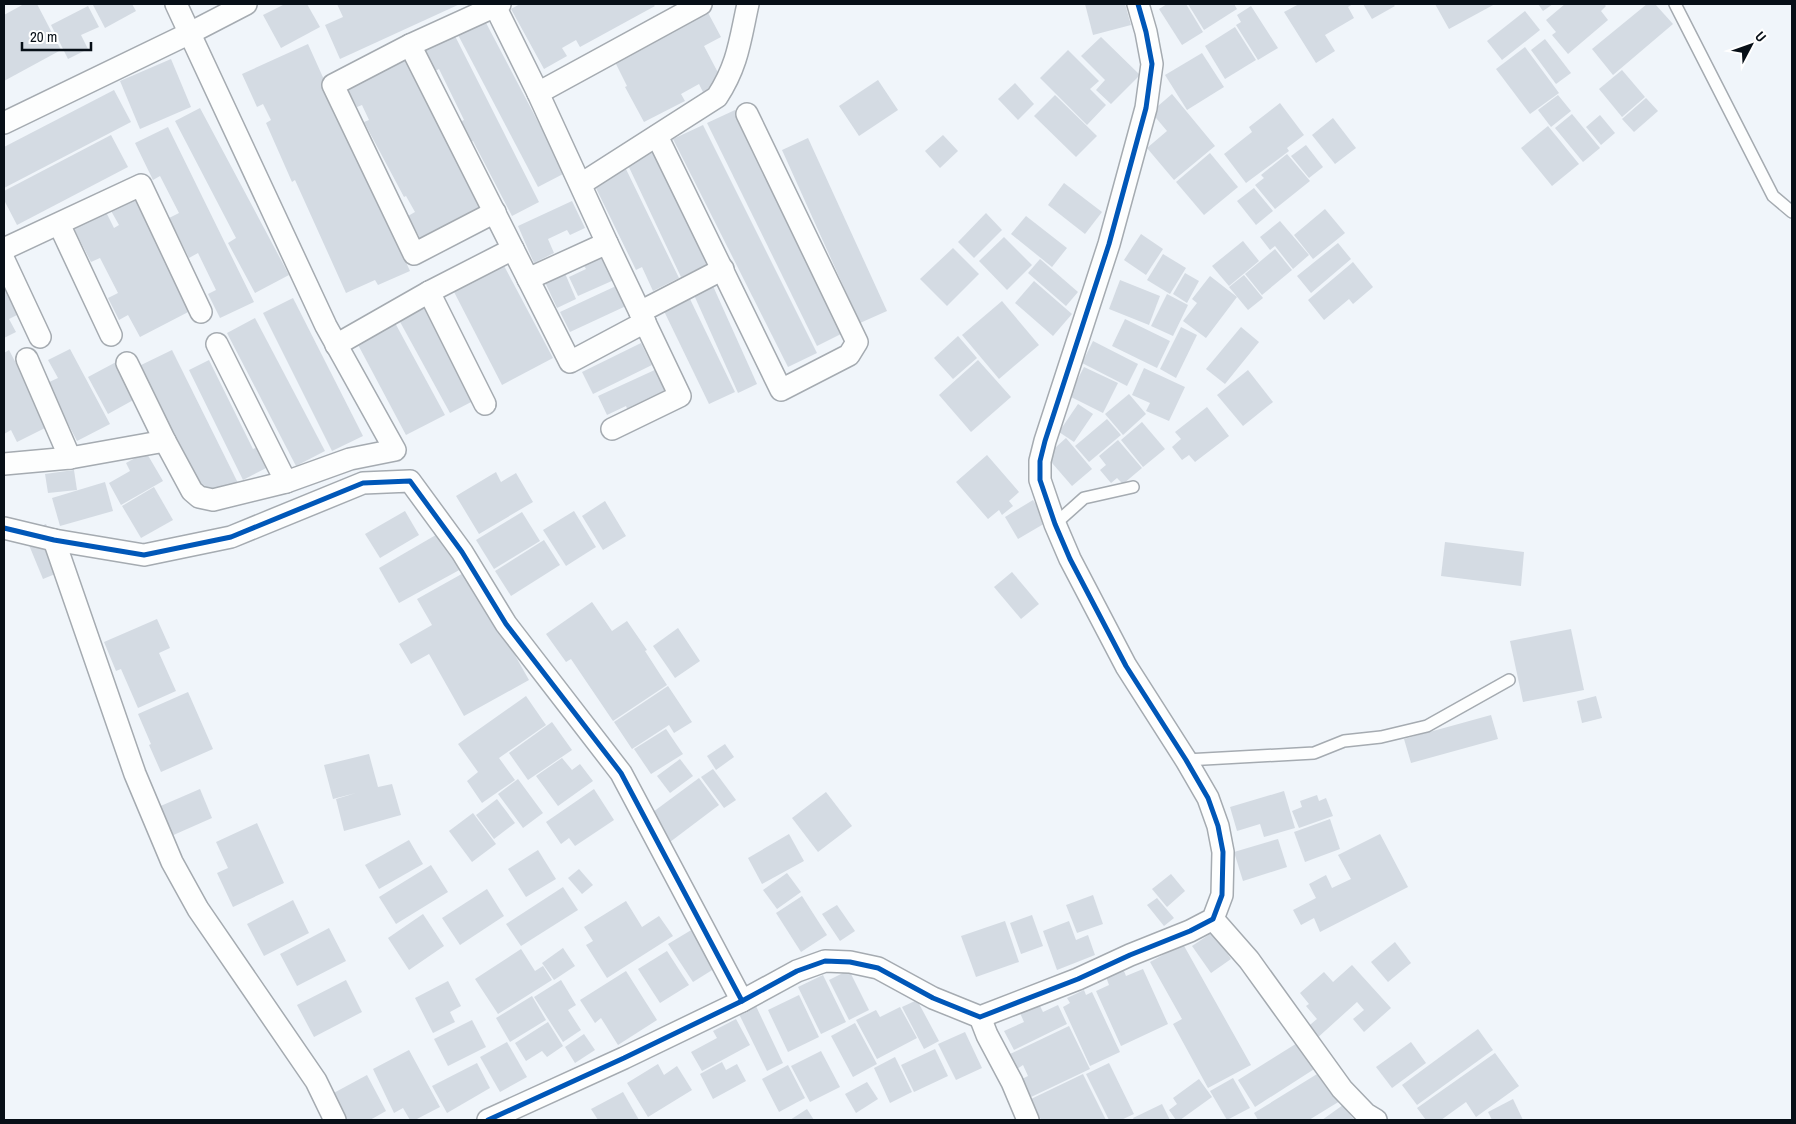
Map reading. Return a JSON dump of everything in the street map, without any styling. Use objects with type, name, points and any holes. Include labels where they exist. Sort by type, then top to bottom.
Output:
[{"type":"street","points":[[127,363],[187,483],[192,492],[199,496],[213,500],[286,482],[350,459],[395,450],[326,326],[176,4]]},
{"type":"street","points":[[4,123],[246,4]]},
{"type":"street","points":[[538,93],[701,4]]},
{"type":"street","points":[[581,184],[717,97],[728,80],[736,62],[748,4]]},
{"type":"street","points":[[488,1120],[624,1058],[797,971],[825,961],[850,962],[878,968],[933,998],[980,1017],[1078,979],[1130,955],[1190,931],[1213,919],[1222,895],[1223,852],[1218,826],[1208,798],[1126,666],[1070,559],[1055,524],[1040,480],[1040,460],[1045,441],[1109,244],[1146,108],[1152,64],[1138,4]]},
{"type":"street","points":[[495,212],[414,254],[333,85],[410,44],[496,5],[680,396],[612,430]]},
{"type":"street","points":[[410,44],[570,362],[723,269]]},
{"type":"street","points":[[657,136],[781,390],[849,355],[858,342],[747,114]]},
{"type":"street","points":[[4,250],[141,186],[201,312]]},
{"type":"street","points":[[58,224],[111,335]]},
{"type":"street","points":[[528,279],[607,243]]},
{"type":"street","points":[[336,345],[429,292],[513,249]]},
{"type":"street","points":[[4,260],[40,338]]},
{"type":"street","points":[[429,292],[485,404]]},
{"type":"street","points":[[217,344],[286,482]]},
{"type":"street","points":[[27,359],[70,458]]},
{"type":"street","points":[[4,464],[70,458],[166,441]]},
{"type":"street","points":[[4,528],[54,540],[144,555],[231,537],[363,484],[410,481],[462,552],[506,624],[621,773],[742,1000]]},
{"type":"street","points":[[54,540],[135,774],[172,862],[198,909],[316,1081],[335,1120]]},
{"type":"street","points":[[1213,919],[1249,960],[1342,1089],[1366,1114],[1376,1120]]},
{"type":"street","points":[[980,1017],[987,1035],[1012,1082],[1028,1120]]},
{"type":"lane","points":[[1676,4],[1773,196],[1792,212]]},
{"type":"lane","points":[[1055,524],[1084,498],[1133,487]]},
{"type":"lane","points":[[1186,760],[1314,753],[1344,741],[1382,738],[1427,726],[1509,680]]},
{"type":"building","points":[[24,4],[37,4],[61,50],[4,81],[4,15]]},
{"type":"building","points":[[132,4],[136,11],[105,28],[93,5]]},
{"type":"building","points":[[285,4],[307,4],[320,27],[281,48],[263,15]]},
{"type":"building","points":[[337,4],[460,4],[340,59],[325,25],[343,17]]},
{"type":"building","points":[[520,4],[653,4],[655,6],[580,47],[576,40],[562,48],[567,56],[544,69],[511,9]]},
{"type":"building","points":[[1085,4],[1125,4],[1131,25],[1093,35]]},
{"type":"building","points":[[1167,4],[1186,4],[1203,32],[1182,45],[1159,9]]},
{"type":"building","points":[[1188,4],[1234,4],[1237,9],[1204,30]]},
{"type":"building","points":[[1299,4],[1353,4],[1348,7],[1354,18],[1325,35],[1335,51],[1316,63],[1284,12]]},
{"type":"building","points":[[1363,4],[1393,4],[1395,6],[1372,19]]},
{"type":"building","points":[[1435,4],[1495,4],[1449,29]]},
{"type":"building","points":[[1538,4],[1553,4],[1543,11]]},
{"type":"building","points":[[1565,4],[1604,4],[1606,6],[1601,11],[1608,20],[1568,54],[1552,35],[1556,32],[1546,20]]},
{"type":"building","points":[[1647,4],[1655,4],[1673,24],[1613,75],[1592,49]]},
{"type":"building","points":[[88,6],[99,27],[81,35],[88,49],[68,59],[51,25]]},
{"type":"building","points":[[1251,6],[1278,48],[1258,60],[1236,25],[1241,22],[1237,15]]},
{"type":"building","points":[[706,9],[721,37],[704,46],[724,84],[704,94],[699,84],[681,94],[685,101],[644,122],[625,87],[627,86],[613,58]]},
{"type":"building","points":[[1525,11],[1540,30],[1502,60],[1487,41]]},
{"type":"building","points":[[484,19],[565,173],[538,187],[457,33]]},
{"type":"building","points":[[1235,27],[1256,60],[1225,79],[1205,46]]},
{"type":"building","points":[[454,34],[539,202],[512,216],[473,141],[464,146],[454,125],[464,120],[439,69],[429,74],[418,52]]},
{"type":"building","points":[[1101,37],[1140,75],[1111,104],[1096,90],[1105,80],[1081,56]]},
{"type":"building","points":[[1545,39],[1571,73],[1556,84],[1531,50]]},
{"type":"building","points":[[308,44],[410,271],[378,285],[375,280],[346,293],[295,180],[292,182],[266,123],[271,120],[263,104],[257,107],[242,74]]},
{"type":"building","points":[[1525,47],[1559,93],[1530,114],[1496,69]]},
{"type":"building","points":[[1068,50],[1099,81],[1090,89],[1106,105],[1087,125],[1040,78]]},
{"type":"building","points":[[1202,53],[1224,87],[1187,110],[1165,75]]},
{"type":"building","points":[[408,57],[483,205],[420,238],[408,216],[415,212],[406,196],[404,197],[364,122],[369,120],[362,105],[357,107],[347,88]]},
{"type":"building","points":[[171,59],[191,107],[140,129],[120,81]]},
{"type":"building","points":[[1622,70],[1645,97],[1622,117],[1599,89]]},
{"type":"building","points":[[878,80],[898,110],[859,136],[839,106]]},
{"type":"building","points":[[1015,83],[1034,104],[1018,120],[998,99]]},
{"type":"building","points":[[114,90],[131,122],[4,188],[4,147]]},
{"type":"building","points":[[1172,94],[1215,146],[1174,180],[1147,148],[1167,131],[1151,112]]},
{"type":"building","points":[[1055,95],[1097,136],[1076,157],[1034,116]]},
{"type":"building","points":[[1558,95],[1571,111],[1551,127],[1538,110]]},
{"type":"building","points":[[1646,98],[1658,111],[1634,132],[1622,119]]},
{"type":"building","points":[[1280,103],[1304,135],[1287,148],[1289,151],[1246,183],[1224,154],[1252,132],[1249,127]]},
{"type":"building","points":[[200,108],[289,275],[255,293],[228,243],[236,238],[175,121]]},
{"type":"building","points":[[735,110],[845,332],[817,346],[707,123]]},
{"type":"building","points":[[1572,114],[1600,148],[1583,162],[1555,128]]},
{"type":"building","points":[[1600,115],[1615,133],[1601,145],[1586,127]]},
{"type":"building","points":[[1333,118],[1356,148],[1335,164],[1312,135]]},
{"type":"building","points":[[703,125],[817,353],[788,367],[673,139]]},
{"type":"building","points":[[1548,126],[1579,164],[1552,186],[1521,148]]},
{"type":"building","points":[[168,127],[254,302],[220,318],[208,294],[216,290],[198,253],[189,258],[169,218],[179,213],[160,176],[153,180],[135,143]]},
{"type":"building","points":[[111,135],[128,167],[17,225],[4,200],[4,191]]},
{"type":"building","points":[[943,135],[958,151],[940,168],[925,151]]},
{"type":"building","points":[[808,138],[887,311],[860,323],[782,150]]},
{"type":"building","points":[[1306,145],[1323,167],[1309,178],[1291,156]]},
{"type":"building","points":[[654,151],[708,264],[681,277],[627,163]]},
{"type":"building","points":[[1210,153],[1238,187],[1204,215],[1176,182]]},
{"type":"building","points":[[1287,154],[1310,181],[1275,209],[1255,185],[1264,178],[1261,175]]},
{"type":"building","points":[[624,165],[679,278],[653,291],[642,267],[636,270],[592,180]]},
{"type":"building","points":[[1064,183],[1102,212],[1085,234],[1048,205]]},
{"type":"building","points":[[1254,188],[1273,211],[1256,225],[1237,201]]},
{"type":"building","points":[[134,196],[194,309],[140,337],[128,315],[119,320],[108,298],[118,293],[100,258],[91,262],[72,225],[104,208],[114,228],[119,225],[110,209]]},
{"type":"building","points":[[572,201],[585,228],[570,235],[567,230],[548,239],[554,253],[534,263],[518,226]]},
{"type":"building","points":[[1325,209],[1345,233],[1313,259],[1294,235]]},
{"type":"building","points":[[986,213],[1002,230],[974,258],[958,242]]},
{"type":"building","points":[[1026,216],[1067,248],[1052,267],[1011,234]]},
{"type":"building","points":[[1280,221],[1309,255],[1293,269],[1275,246],[1270,250],[1260,237]]},
{"type":"building","points":[[1141,234],[1163,249],[1146,275],[1124,260]]},
{"type":"building","points":[[1004,237],[1032,265],[1007,290],[979,261]]},
{"type":"building","points":[[1243,241],[1259,261],[1229,286],[1212,266]]},
{"type":"building","points":[[1338,243],[1351,259],[1311,293],[1297,276]]},
{"type":"building","points":[[953,248],[979,274],[947,306],[920,279]]},
{"type":"building","points":[[1275,249],[1292,270],[1262,295],[1245,274]]},
{"type":"building","points":[[601,253],[614,280],[578,296],[569,277],[586,269],[582,262]]},
{"type":"building","points":[[1163,254],[1186,268],[1170,294],[1147,280]]},
{"type":"building","points":[[1040,259],[1078,292],[1066,306],[1028,273]]},
{"type":"building","points":[[502,262],[553,358],[502,385],[452,288]]},
{"type":"building","points":[[1353,262],[1373,287],[1353,304],[1349,299],[1324,320],[1308,300]]},
{"type":"building","points":[[564,271],[576,299],[557,308],[544,280]]},
{"type":"building","points":[[1185,273],[1199,281],[1187,303],[1173,294]]},
{"type":"building","points":[[1244,275],[1263,298],[1248,310],[1229,287]]},
{"type":"building","points":[[1210,276],[1237,297],[1206,338],[1183,321],[1197,303],[1192,299]]},
{"type":"building","points":[[1120,280],[1160,296],[1149,325],[1109,309]]},
{"type":"building","points":[[1034,281],[1072,314],[1053,336],[1015,303]]},
{"type":"building","points":[[4,284],[19,314],[9,319],[16,332],[4,338]]},
{"type":"building","points":[[616,286],[626,306],[570,332],[560,312]]},
{"type":"building","points":[[713,286],[757,384],[738,393],[694,295]]},
{"type":"building","points":[[1167,294],[1188,305],[1173,336],[1151,326]]},
{"type":"building","points":[[689,297],[735,392],[709,404],[663,309]]},
{"type":"building","points":[[293,298],[363,436],[332,451],[263,313]]},
{"type":"building","points":[[1002,301],[1039,345],[999,379],[962,335]]},
{"type":"building","points":[[424,306],[475,400],[450,413],[399,320]]},
{"type":"building","points":[[255,318],[325,451],[296,466],[227,333]]},
{"type":"building","points":[[1125,319],[1170,341],[1157,368],[1112,346]]},
{"type":"building","points":[[394,321],[445,415],[406,435],[356,341]]},
{"type":"building","points":[[1181,327],[1197,335],[1176,378],[1160,369]]},
{"type":"building","points":[[1241,327],[1259,342],[1225,384],[1206,369]]},
{"type":"building","points":[[958,336],[977,358],[953,379],[934,358]]},
{"type":"building","points":[[1093,341],[1138,364],[1127,386],[1082,363]]},
{"type":"building","points":[[641,343],[652,365],[593,394],[582,372]]},
{"type":"building","points":[[70,349],[110,424],[77,441],[47,383],[58,378],[48,360]]},
{"type":"building","points":[[9,350],[49,426],[17,442],[11,430],[4,434],[4,353]]},
{"type":"building","points":[[172,350],[238,483],[205,499],[139,366]]},
{"type":"building","points":[[209,360],[253,449],[262,445],[272,465],[243,480],[189,370]]},
{"type":"building","points":[[978,360],[1011,397],[971,432],[939,395]]},
{"type":"building","points":[[118,361],[137,398],[108,414],[88,377]]},
{"type":"building","points":[[1084,367],[1118,383],[1103,413],[1069,396]]},
{"type":"building","points":[[659,368],[671,394],[629,413],[626,406],[607,415],[598,396]]},
{"type":"building","points":[[1144,368],[1185,387],[1169,421],[1146,411],[1150,403],[1132,395]]},
{"type":"building","points":[[1248,370],[1273,402],[1243,426],[1217,395]]},
{"type":"building","points":[[1129,394],[1146,414],[1123,435],[1105,414]]},
{"type":"building","points":[[1078,404],[1093,414],[1074,442],[1059,432]]},
{"type":"building","points":[[1207,407],[1229,436],[1195,462],[1189,455],[1182,460],[1172,447],[1181,439],[1175,432]]},
{"type":"building","points":[[1107,419],[1121,435],[1089,462],[1075,446]]},
{"type":"building","points":[[1142,422],[1165,449],[1143,467],[1121,440]]},
{"type":"building","points":[[1066,438],[1092,469],[1072,486],[1046,456]]},
{"type":"building","points":[[1118,440],[1142,468],[1123,484],[1117,478],[1111,483],[1100,470],[1106,465],[1099,456]]},
{"type":"building","points":[[146,452],[163,481],[121,505],[109,483],[130,471],[126,463]]},
{"type":"building","points":[[987,455],[1019,492],[1009,501],[1013,506],[1002,515],[999,510],[988,519],[956,482]]},
{"type":"building","points":[[74,470],[77,490],[48,493],[45,474]]},
{"type":"building","points":[[496,472],[501,482],[516,473],[533,502],[479,534],[456,496]]},
{"type":"building","points":[[105,482],[113,511],[60,526],[52,498]]},
{"type":"building","points":[[154,487],[173,520],[141,538],[122,506]]},
{"type":"building","points":[[1033,500],[1047,522],[1018,539],[1005,517]]},
{"type":"building","points":[[605,501],[626,536],[603,550],[582,516]]},
{"type":"building","points":[[405,511],[419,535],[380,558],[365,534]]},
{"type":"building","points":[[574,511],[596,547],[566,566],[543,530]]},
{"type":"building","points":[[522,512],[540,541],[494,569],[476,540]]},
{"type":"building","points":[[46,524],[65,570],[43,579],[24,533]]},
{"type":"building","points":[[441,532],[463,568],[399,603],[379,568]]},
{"type":"building","points":[[544,540],[560,565],[511,596],[495,571]]},
{"type":"building","points":[[1445,542],[1524,552],[1521,586],[1441,576]]},
{"type":"building","points":[[467,571],[529,680],[464,716],[429,654],[411,664],[399,644],[432,625],[417,599]]},
{"type":"building","points":[[1012,572],[1039,604],[1021,619],[994,587]]},
{"type":"building","points":[[592,602],[612,631],[627,621],[647,650],[645,651],[667,685],[613,721],[571,659],[566,662],[546,634]]},
{"type":"building","points":[[157,619],[170,648],[159,653],[176,691],[138,708],[121,669],[116,671],[104,642]]},
{"type":"building","points":[[678,628],[700,661],[675,678],[653,646]]},
{"type":"building","points":[[1571,629],[1584,690],[1523,702],[1510,641]]},
{"type":"building","points":[[668,686],[692,722],[674,733],[669,725],[632,749],[614,722]]},
{"type":"building","points":[[188,692],[213,749],[161,772],[138,714]]},
{"type":"building","points":[[526,696],[546,725],[499,758],[515,780],[482,803],[467,781],[478,772],[458,744]]},
{"type":"building","points":[[1596,696],[1602,718],[1582,723],[1577,701]]},
{"type":"building","points":[[1491,715],[1498,739],[1411,763],[1404,739]]},
{"type":"building","points":[[552,722],[572,750],[528,780],[509,753]]},
{"type":"building","points":[[666,729],[683,754],[651,774],[634,749]]},
{"type":"building","points":[[725,744],[734,757],[716,770],[707,756]]},
{"type":"building","points":[[369,754],[378,787],[392,784],[401,815],[344,831],[336,799],[356,793],[333,799],[324,765]]},
{"type":"building","points":[[562,758],[572,770],[580,764],[593,781],[558,806],[536,776]]},
{"type":"building","points":[[680,759],[693,776],[670,793],[657,776]]},
{"type":"building","points":[[713,769],[736,800],[724,808],[701,777]]},
{"type":"building","points":[[699,778],[719,805],[670,842],[649,815]]},
{"type":"building","points":[[518,779],[543,813],[523,828],[498,794]]},
{"type":"building","points":[[200,789],[212,818],[169,837],[156,808]]},
{"type":"building","points":[[594,789],[614,820],[575,846],[569,838],[561,844],[546,822]]},
{"type":"building","points":[[1284,791],[1295,828],[1264,837],[1260,824],[1237,831],[1230,807]]},
{"type":"building","points":[[826,792],[852,826],[818,852],[792,818]]},
{"type":"building","points":[[1317,795],[1319,801],[1326,798],[1333,816],[1299,828],[1292,811],[1302,807],[1300,801]]},
{"type":"building","points":[[497,799],[515,823],[494,839],[476,815]]},
{"type":"building","points":[[473,813],[496,844],[472,862],[449,831]]},
{"type":"building","points":[[1330,819],[1340,849],[1305,862],[1294,832]]},
{"type":"building","points":[[257,823],[284,883],[233,907],[217,873],[228,868],[216,842]]},
{"type":"building","points":[[789,834],[804,861],[762,884],[748,858]]},
{"type":"building","points":[[1380,834],[1408,887],[1320,932],[1314,918],[1301,925],[1293,910],[1316,898],[1309,884],[1326,875],[1332,888],[1351,879],[1338,855]]},
{"type":"building","points":[[1278,839],[1287,867],[1243,881],[1234,852]]},
{"type":"building","points":[[409,840],[423,864],[379,889],[365,865]]},
{"type":"building","points":[[538,850],[556,879],[526,897],[508,869]]},
{"type":"building","points":[[431,865],[448,892],[396,924],[379,897]]},
{"type":"building","points":[[579,869],[593,885],[582,894],[568,878]]},
{"type":"building","points":[[787,873],[801,892],[777,909],[763,890]]},
{"type":"building","points":[[1171,874],[1185,891],[1167,907],[1152,889]]},
{"type":"building","points":[[563,887],[578,910],[521,946],[506,924]]},
{"type":"building","points":[[487,889],[504,916],[460,945],[442,918]]},
{"type":"building","points":[[1093,895],[1103,924],[1077,933],[1066,905]]},
{"type":"building","points":[[802,896],[827,935],[801,952],[776,913]]},
{"type":"building","points":[[1157,898],[1174,918],[1164,926],[1147,905]]},
{"type":"building","points":[[293,900],[309,933],[264,956],[247,924]]},
{"type":"building","points":[[626,901],[642,927],[659,916],[673,936],[607,978],[586,945],[593,941],[584,927]]},
{"type":"building","points":[[837,905],[855,931],[840,941],[822,914]]},
{"type":"building","points":[[423,914],[444,946],[409,970],[388,938]]},
{"type":"building","points":[[1032,915],[1043,946],[1021,954],[1010,923]]},
{"type":"building","points":[[1005,921],[1019,962],[976,977],[961,936]]},
{"type":"building","points":[[1069,921],[1076,940],[1088,935],[1095,955],[1057,970],[1043,931]]},
{"type":"building","points":[[329,928],[346,961],[297,986],[280,954]]},
{"type":"building","points":[[693,929],[717,967],[693,982],[668,944]]},
{"type":"building","points":[[1213,932],[1231,959],[1211,973],[1192,946]]},
{"type":"building","points":[[1395,942],[1411,963],[1388,982],[1371,962]]},
{"type":"building","points":[[1183,944],[1251,1065],[1208,1088],[1173,1024],[1182,1019],[1150,962]]},
{"type":"building","points":[[563,948],[575,966],[554,980],[542,963]]},
{"type":"building","points":[[521,949],[535,971],[543,966],[552,980],[498,1014],[475,979]]},
{"type":"building","points":[[667,951],[689,985],[660,1003],[638,969]]},
{"type":"building","points":[[1352,965],[1391,1008],[1364,1032],[1353,1019],[1364,1010],[1357,1002],[1315,1040],[1305,1029],[1317,1019],[1306,1006],[1309,1004],[1300,993],[1324,972],[1333,982]]},
{"type":"building","points":[[1122,966],[1126,976],[1143,969],[1168,1024],[1121,1046],[1096,991],[1109,985],[1105,974]]},
{"type":"building","points":[[849,970],[869,1010],[849,1020],[829,980]]},
{"type":"building","points":[[626,971],[657,1020],[618,1045],[601,1018],[595,1023],[580,1000]]},
{"type":"building","points":[[823,975],[846,1022],[821,1034],[798,987]]},
{"type":"building","points":[[346,980],[362,1012],[314,1037],[297,1005]]},
{"type":"building","points":[[561,980],[576,1005],[568,1010],[581,1030],[563,1042],[534,997]]},
{"type":"building","points":[[448,981],[461,1006],[450,1012],[455,1022],[433,1033],[415,998]]},
{"type":"building","points":[[1084,990],[1086,995],[1092,992],[1120,1052],[1090,1066],[1063,1007],[1070,1003],[1067,998]]},
{"type":"building","points":[[799,995],[819,1037],[788,1052],[768,1010]]},
{"type":"building","points":[[532,996],[546,1020],[510,1042],[496,1018]]},
{"type":"building","points":[[917,1000],[939,1041],[924,1049],[902,1007]]},
{"type":"building","points":[[755,1004],[783,1063],[767,1071],[738,1012]]},
{"type":"building","points":[[1039,1004],[1043,1012],[1058,1005],[1067,1024],[1014,1050],[1004,1031],[1024,1022],[1020,1013]]},
{"type":"building","points":[[900,1007],[917,1038],[877,1059],[856,1020],[876,1010],[880,1017]]},
{"type":"building","points":[[736,1019],[750,1045],[702,1071],[691,1052],[717,1038],[713,1031]]},
{"type":"building","points":[[472,1020],[486,1047],[448,1066],[434,1039]]},
{"type":"building","points":[[548,1022],[563,1046],[547,1057],[542,1051],[526,1061],[515,1043]]},
{"type":"building","points":[[855,1023],[877,1064],[853,1077],[831,1036]]},
{"type":"building","points":[[1069,1026],[1090,1069],[1029,1098],[1020,1080],[1028,1076],[1023,1065],[1017,1069],[1010,1054]]},
{"type":"building","points":[[1478,1029],[1493,1050],[1417,1105],[1402,1085]]},
{"type":"building","points":[[965,1032],[982,1068],[956,1080],[938,1044]]},
{"type":"building","points":[[584,1034],[595,1050],[575,1063],[565,1047]]},
{"type":"building","points":[[1302,1040],[1319,1066],[1255,1107],[1238,1080]]},
{"type":"building","points":[[507,1042],[527,1077],[500,1092],[480,1057]]},
{"type":"building","points":[[1411,1042],[1426,1063],[1392,1088],[1376,1067]]},
{"type":"building","points":[[935,1049],[948,1076],[914,1092],[901,1065]]},
{"type":"building","points":[[409,1050],[440,1107],[415,1120],[410,1120],[403,1108],[394,1113],[373,1069]]},
{"type":"building","points":[[821,1051],[840,1087],[810,1102],[791,1066]]},
{"type":"building","points":[[1495,1053],[1519,1086],[1476,1117],[1466,1102],[1441,1120],[1426,1120],[1417,1108]]},
{"type":"building","points":[[895,1057],[912,1092],[890,1103],[874,1068]]},
{"type":"building","points":[[722,1062],[726,1070],[737,1064],[746,1081],[713,1099],[700,1074]]},
{"type":"building","points":[[477,1063],[490,1088],[447,1113],[432,1086]]},
{"type":"building","points":[[1109,1063],[1134,1114],[1121,1120],[1109,1120],[1086,1074]]},
{"type":"building","points":[[658,1064],[664,1075],[677,1066],[692,1090],[648,1117],[627,1083]]},
{"type":"building","points":[[788,1065],[805,1098],[779,1112],[762,1079]]},
{"type":"building","points":[[1322,1071],[1340,1101],[1309,1120],[1258,1120],[1254,1113]]},
{"type":"building","points":[[1083,1074],[1106,1120],[1041,1120],[1031,1099]]},
{"type":"building","points":[[367,1075],[386,1111],[370,1120],[344,1120],[330,1095]]},
{"type":"building","points":[[1233,1078],[1250,1108],[1227,1120],[1210,1091]]},
{"type":"building","points":[[1199,1079],[1212,1097],[1180,1120],[1176,1120],[1169,1110],[1177,1104],[1173,1098]]},
{"type":"building","points":[[867,1082],[878,1099],[856,1113],[845,1094]]},
{"type":"building","points":[[623,1092],[639,1120],[598,1120],[591,1109]]},
{"type":"building","points":[[1513,1099],[1523,1120],[1492,1120],[1488,1112]]},
{"type":"building","points":[[1162,1104],[1170,1120],[1134,1120],[1133,1118]]},
{"type":"building","points":[[1343,1105],[1354,1120],[1322,1120]]},
{"type":"building","points":[[807,1109],[814,1120],[790,1120]]},
{"type":"cycle path","points":[[488,1120],[624,1058],[742,1001],[797,971],[825,961],[850,962],[878,968],[933,998],[980,1017],[1078,979],[1130,955],[1190,931],[1213,919],[1222,895],[1223,852],[1218,826],[1208,798],[1126,666],[1070,559],[1055,524],[1040,480],[1040,461],[1045,441],[1109,244],[1146,108],[1152,64],[1138,4]]},
{"type":"cycle path","points":[[4,528],[54,540],[144,555],[231,537],[363,483],[410,481],[462,552],[506,624],[621,773],[742,1001]]}]
